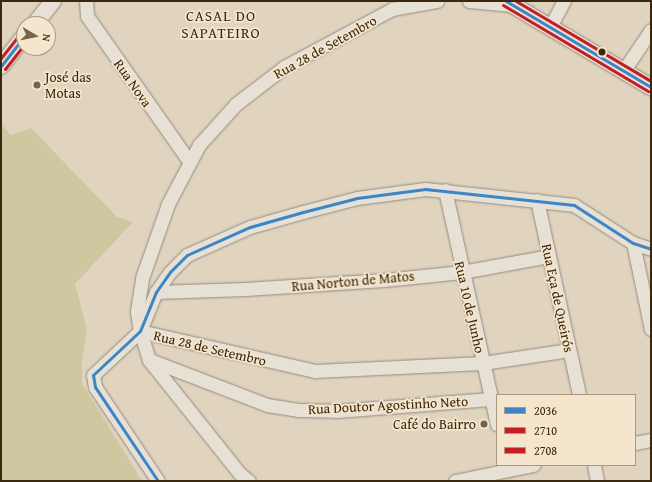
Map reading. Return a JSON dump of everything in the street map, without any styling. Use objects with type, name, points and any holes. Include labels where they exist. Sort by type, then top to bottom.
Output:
[{"type":"street","points":[[41,16],[53,1]]},
{"type":"street","name":"Rua Nova","points":[[86,1],[88,16],[189,161]]},
{"type":"street","name":"Rua 28 de Setembro","points":[[437,1],[392,10],[284,67],[236,104],[199,144],[168,204],[142,278],[137,311],[140,331],[315,371],[483,363],[569,350]]},
{"type":"street","points":[[470,1],[509,3],[651,87]]},
{"type":"street","points":[[550,27],[564,1]]},
{"type":"street","points":[[624,70],[651,30]]},
{"type":"street","points":[[1,66],[16,47]]},
{"type":"street","points":[[158,481],[95,387],[93,375],[140,331],[156,292],[170,272],[187,255],[250,227],[357,198],[425,189],[574,205],[584,210],[633,243],[651,249]]},
{"type":"street","name":"Rua 10 de Junho","points":[[445,190],[496,420]]},
{"type":"street","name":"Rua Eça de Queirós","points":[[537,200],[579,394]]},
{"type":"street","points":[[633,243],[651,325]]},
{"type":"street","name":"Rua Norton de Matos","points":[[156,292],[261,288],[462,272],[549,256]]},
{"type":"street","points":[[140,331],[149,360],[249,481]]},
{"type":"street","name":"Rua Doutor Agostinho Neto","points":[[149,360],[267,405],[298,410],[337,411],[491,399]]},
{"type":"street","points":[[636,443],[651,440]]},
{"type":"street","points":[[455,481],[509,472],[529,466]]},
{"type":"street","points":[[594,466],[597,481]]},
{"type":"shaded area","points":[[1,124],[11,135],[31,128],[117,217],[133,222],[75,284],[87,329],[82,362],[82,383],[142,481],[1,481]]},
{"type":"transit line","name":"2036","points":[[506,1],[651,87]]},
{"type":"transit line","name":"2708","points":[[516,1],[651,81]]},
{"type":"transit line","name":"2710","points":[[503,5],[648,91]]},
{"type":"transit line","name":"2708","points":[[1,58],[16,39]]},
{"type":"transit line","name":"2036","points":[[1,66],[16,47]]},
{"type":"transit line","name":"2710","points":[[5,69],[16,55]]},
{"type":"transit line","name":"2036","points":[[158,481],[95,387],[93,375],[140,331],[156,292],[170,272],[187,255],[250,227],[303,212],[357,198],[425,189],[574,205],[633,243],[651,249]]},
{"type":"place","name":"José das Motas","points":[[37,85]]},
{"type":"place","name":"Café do Bairro","points":[[484,424]]},
{"type":"district","name":"CASAL DO SAPATEIRO","points":[[221,24]]}]
